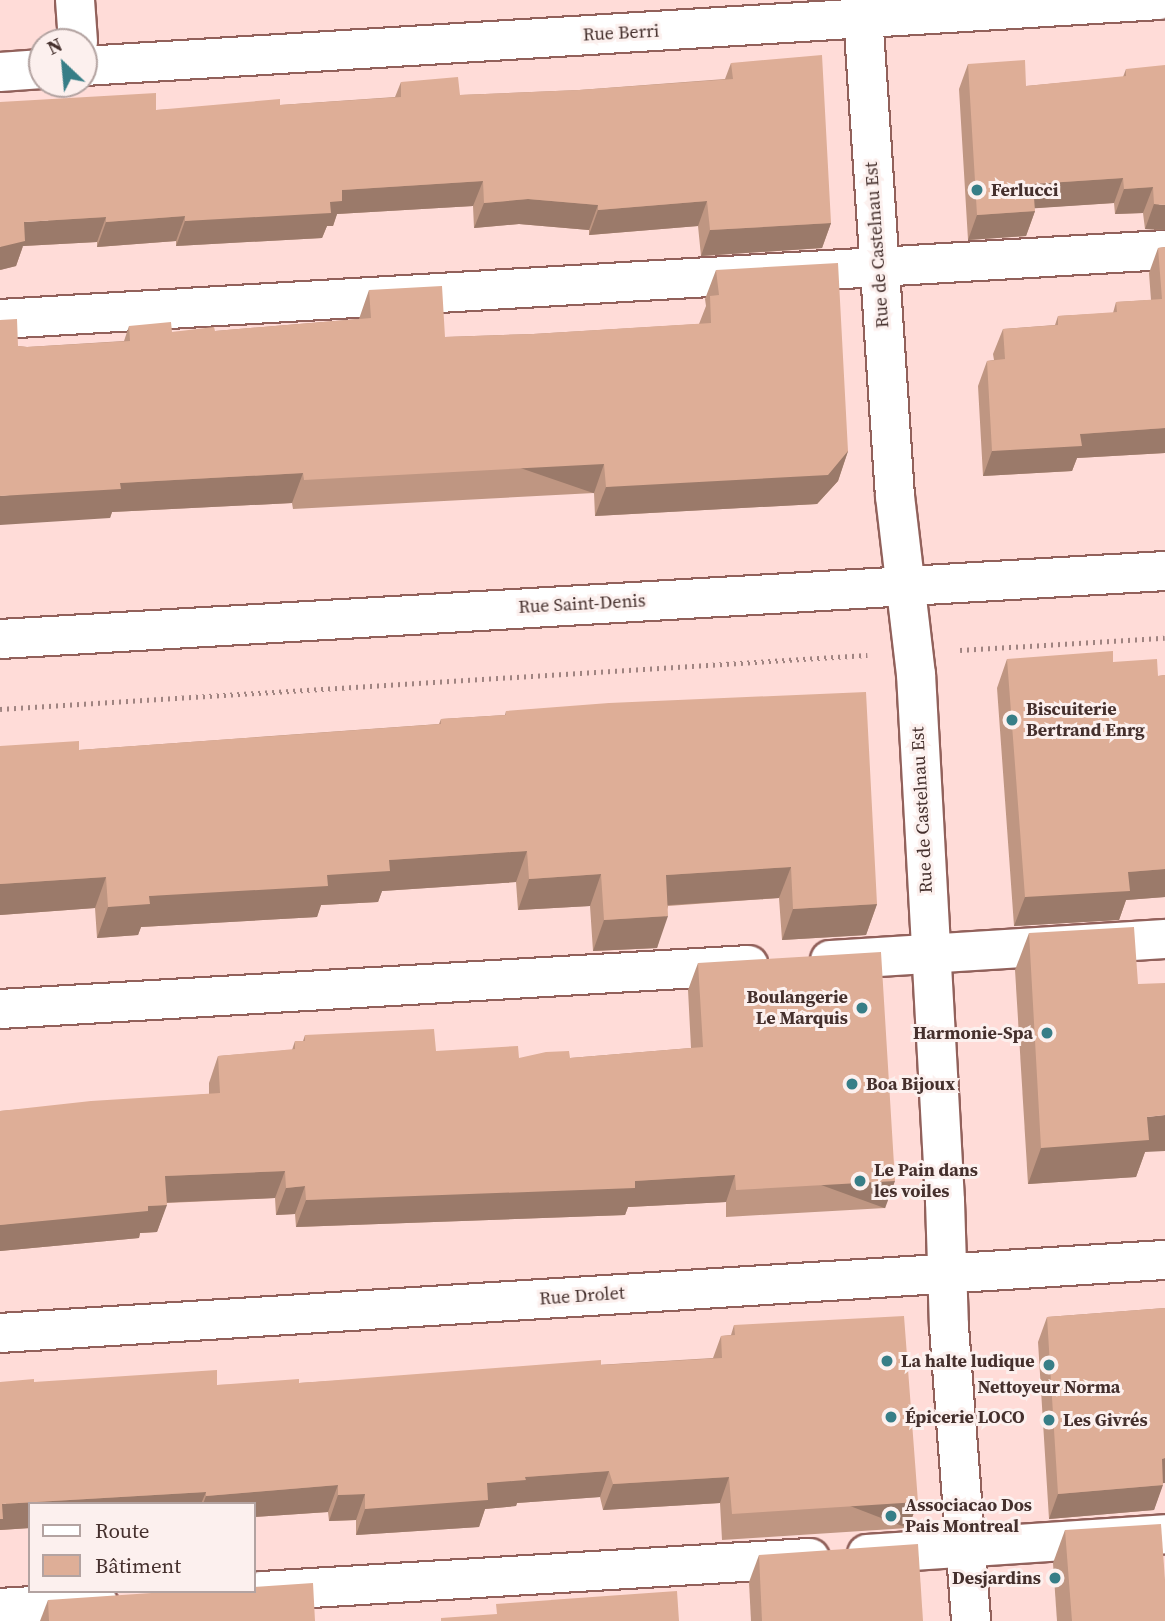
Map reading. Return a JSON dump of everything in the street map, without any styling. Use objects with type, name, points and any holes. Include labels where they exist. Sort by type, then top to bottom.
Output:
[{"type":"street","points":[[75,0],[77,28]]},
{"type":"street","name":"Rue Berri","points":[[98,65],[863,9],[1159,0]]},
{"type":"street","name":"Rue de Castelnau Est","points":[[863,9],[895,496],[916,674],[949,1327],[971,1621]]},
{"type":"street","points":[[0,72],[28,70]]},
{"type":"street","points":[[0,319],[1165,250]]},
{"type":"street","name":"Rue Saint-Denis","points":[[0,639],[1165,571]]},
{"type":"street","points":[[0,1010],[1165,939]]},
{"type":"street","name":"Rue Drolet","points":[[0,1332],[1165,1260]]},
{"type":"street","points":[[256,1592],[1165,1534]]},
{"type":"street","points":[[226,1594],[242,1593]]},
{"type":"street","points":[[0,1608],[132,1600]]},
{"type":"path","points":[[977,649],[1165,638]]},
{"type":"path","points":[[0,709],[844,656]]},
{"type":"building","points":[[822,55],[831,223],[710,230],[707,201],[598,210],[598,205],[528,199],[484,203],[483,181],[342,190],[342,201],[330,202],[331,213],[185,221],[185,216],[106,222],[106,217],[24,222],[25,241],[0,247],[0,102],[156,93],[156,110],[280,99],[280,105],[401,97],[401,82],[458,77],[460,95],[579,90],[733,79],[731,63]]},
{"type":"building","points":[[1025,60],[1026,86],[1126,76],[1126,69],[1165,65],[1165,205],[1154,204],[1153,187],[1124,189],[1123,178],[1033,184],[1035,211],[977,215],[968,64]]},
{"type":"building","points":[[1165,247],[1165,428],[1080,434],[1082,446],[992,451],[987,361],[1005,359],[1003,329],[1058,325],[1058,316],[1117,312],[1116,302],[1162,299],[1158,248]]},
{"type":"building","points":[[838,263],[848,451],[828,475],[606,487],[604,464],[304,480],[303,473],[120,483],[121,489],[0,496],[0,320],[17,319],[18,346],[130,341],[129,326],[171,322],[172,332],[214,327],[215,331],[371,318],[369,290],[442,286],[445,337],[711,323],[710,296],[719,295],[716,270]]},
{"type":"building","points":[[1113,651],[1113,662],[1157,659],[1158,676],[1165,675],[1165,869],[1128,872],[1130,891],[1025,897],[1007,659]]},
{"type":"building","points":[[866,692],[877,904],[793,909],[791,867],[666,875],[668,916],[604,920],[601,874],[529,879],[527,851],[389,860],[390,871],[327,875],[328,886],[149,896],[150,904],[108,907],[106,877],[0,884],[0,746],[79,741],[79,750],[441,724],[441,719],[506,715],[506,711],[609,703]]},
{"type":"building","points":[[1134,927],[1138,984],[1165,983],[1165,1115],[1147,1117],[1149,1140],[1041,1148],[1029,933]]},
{"type":"building","points":[[881,952],[895,1181],[736,1190],[735,1175],[635,1181],[635,1188],[306,1200],[305,1186],[286,1188],[285,1171],[165,1176],[167,1205],[148,1206],[148,1211],[0,1225],[0,1111],[91,1101],[220,1093],[218,1056],[295,1049],[295,1041],[305,1041],[305,1035],[434,1029],[436,1051],[518,1046],[519,1058],[546,1052],[569,1051],[570,1058],[703,1047],[698,963]]},
{"type":"building","points":[[1165,1308],[1163,1485],[1058,1494],[1047,1317]]},
{"type":"building","points":[[904,1316],[918,1502],[732,1514],[729,1477],[613,1484],[609,1471],[525,1477],[526,1480],[487,1483],[488,1500],[365,1509],[365,1494],[338,1495],[338,1485],[206,1496],[206,1492],[2,1504],[3,1519],[0,1519],[0,1382],[217,1370],[217,1385],[299,1379],[299,1383],[601,1360],[601,1365],[722,1358],[721,1336],[735,1335],[734,1325]]},
{"type":"building","points":[[1161,1524],[1165,1621],[1072,1621],[1065,1530]]},
{"type":"building","points":[[918,1544],[923,1621],[762,1621],[759,1555]]},
{"type":"building","points":[[313,1583],[315,1621],[49,1621],[48,1600],[151,1593],[256,1593],[256,1587]]},
{"type":"building","points":[[677,1591],[679,1621],[441,1621],[441,1618],[497,1614],[496,1604]]},
{"type":"place","name":"Ferlucci","points":[[977,190]]},
{"type":"place","name":"Biscuiterie Bertrand Enrg","points":[[1012,720]]},
{"type":"place","name":"Boulangerie Le Marquis","points":[[862,1008]]},
{"type":"place","name":"Harmonie-Spa","points":[[1047,1033]]},
{"type":"place","name":"Boa Bijoux","points":[[852,1084]]},
{"type":"place","name":"Le Pain dans les voiles","points":[[860,1181]]},
{"type":"place","name":"La halte ludique","points":[[887,1361]]},
{"type":"place","name":"Nettoyeur Norma","points":[[1049,1365]]},
{"type":"place","name":"Épicerie LOCO","points":[[891,1417]]},
{"type":"place","name":"Les Givrés","points":[[1049,1420]]},
{"type":"place","name":"Associacao Dos Pais Montreal","points":[[891,1516]]},
{"type":"place","name":"Desjardins","points":[[1055,1578]]}]
